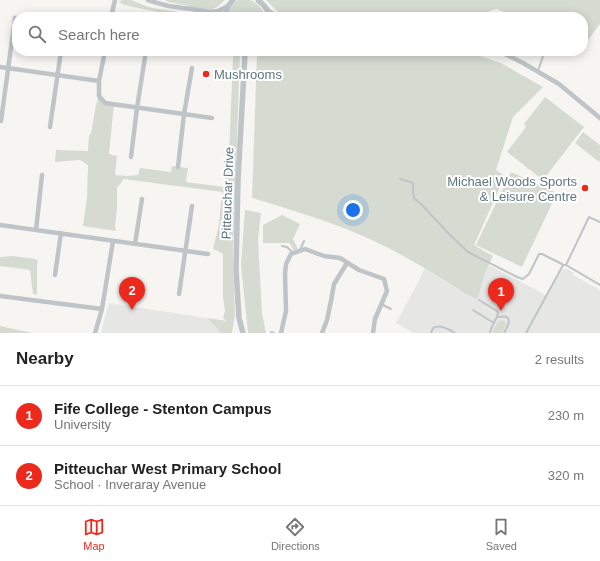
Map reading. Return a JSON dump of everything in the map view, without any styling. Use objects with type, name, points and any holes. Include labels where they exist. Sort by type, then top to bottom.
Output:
[{"type":"street","points":[[113,12],[115,0]]},
{"type":"street","points":[[148,0],[172,6],[210,12],[223,9],[233,0]]},
{"type":"street","points":[[258,0],[270,12]]},
{"type":"street","points":[[226,12],[228,6]]},
{"type":"street","points":[[1,121],[12,43]]},
{"type":"street","points":[[50,128],[60,56]]},
{"type":"street","points":[[104,56],[99,81],[99,96],[105,103],[212,118]]},
{"type":"street","name":"Pitteuchar Drive","points":[[242,333],[239,318],[236,269],[238,180],[245,56]]},
{"type":"street","points":[[509,56],[559,84],[600,118]]},
{"type":"street","points":[[131,157],[145,58]]},
{"type":"street","points":[[0,67],[99,81]]},
{"type":"street","points":[[178,167],[184,114],[192,68]]},
{"type":"street","points":[[36,230],[42,175]]},
{"type":"street","points":[[135,244],[142,199]]},
{"type":"street","points":[[179,294],[192,206]]},
{"type":"street","points":[[0,224],[208,254]]},
{"type":"street","points":[[55,275],[61,233]]},
{"type":"street","points":[[95,333],[102,309],[113,241]]},
{"type":"street","points":[[281,333],[286,312],[286,264],[292,253],[305,249],[324,256],[340,258],[359,270],[384,279],[387,291],[374,319],[373,333]]},
{"type":"street","points":[[322,333],[332,300],[334,284],[347,263]]},
{"type":"street","points":[[0,296],[102,309]]},
{"type":"lane","points":[[538,72],[543,56]]},
{"type":"lane","points":[[400,179],[413,183],[414,198],[449,234],[468,252],[475,256],[523,279],[528,274],[540,253],[600,285]]},
{"type":"lane","points":[[526,333],[589,217],[600,222]]},
{"type":"lane","points":[[299,251],[304,241]]},
{"type":"lane","points":[[282,246],[287,247],[292,253]]},
{"type":"lane","points":[[479,300],[498,313],[490,333]]},
{"type":"lane","points":[[381,304],[391,309]]},
{"type":"lane","points":[[473,310],[494,323]]},
{"type":"lane","points":[[497,317],[508,318],[509,324],[504,333]]},
{"type":"lane","points":[[431,333],[433,328],[436,326],[441,326],[456,333]]},
{"type":"shaded area","points":[[122,0],[131,0],[152,8],[177,12],[158,12],[124,5],[119,2]]},
{"type":"shaded area","points":[[165,0],[225,0],[217,7],[210,10],[168,2]]},
{"type":"shaded area","points":[[238,0],[249,0],[257,4],[264,12],[229,12],[234,3]]},
{"type":"shaded area","points":[[266,0],[600,0],[600,24],[588,40],[588,12],[503,12],[497,9],[488,12],[278,12]]},
{"type":"shaded area","points":[[240,56],[233,254],[235,315],[232,333],[221,333],[207,318],[227,321],[223,318],[225,311],[223,297],[223,254],[213,249],[219,224],[223,192],[124,179],[117,188],[116,231],[83,226],[87,198],[88,165],[80,160],[55,162],[56,150],[88,151],[89,136],[91,133],[99,96],[105,103],[114,104],[109,154],[117,156],[115,175],[138,175],[140,168],[171,172],[172,166],[188,168],[186,182],[224,187],[229,155],[233,57]]},
{"type":"shaded area","points":[[257,56],[480,56],[501,63],[543,87],[513,117],[496,170],[505,176],[474,245],[493,256],[485,273],[477,299],[400,254],[361,235],[315,218],[252,198]]},
{"type":"shaded area","points":[[545,97],[584,127],[543,180],[507,152],[526,127],[524,124]]},
{"type":"shaded area","points":[[583,132],[600,145],[599,162],[575,143]]},
{"type":"shaded area","points":[[511,172],[557,193],[522,267],[476,245]]},
{"type":"shaded area","points":[[245,210],[261,213],[258,239],[262,313],[266,333],[248,333],[241,265]]},
{"type":"shaded area","points":[[282,215],[300,224],[293,239],[299,251],[294,253],[290,243],[263,243],[263,225]]},
{"type":"shaded area","points":[[13,256],[35,259],[38,261],[37,295],[33,294],[30,270],[0,266],[0,257]]},
{"type":"shaded area","points":[[489,265],[546,295],[563,269],[567,269],[574,273],[573,275],[600,290],[600,333],[414,333],[396,323],[425,268],[478,298],[485,273]]},
{"type":"shaded area","points":[[109,303],[207,318],[221,333],[101,333]]},
{"type":"shaded area","points":[[501,320],[505,322],[506,325],[502,333],[494,333],[493,331],[497,323]]},
{"type":"shaded area","points":[[0,326],[32,333],[0,333]]},
{"type":"place","name":"Mushrooms","points":[[206,74]]},
{"type":"place","name":"Michael Woods Sports & Leisure Centre","points":[[585,188]]},
{"type":"place","name":"Pitteuchar West Primary School","points":[[132,310]]},
{"type":"place","name":"Fife College - Stenton Campus","points":[[501,311]]}]
